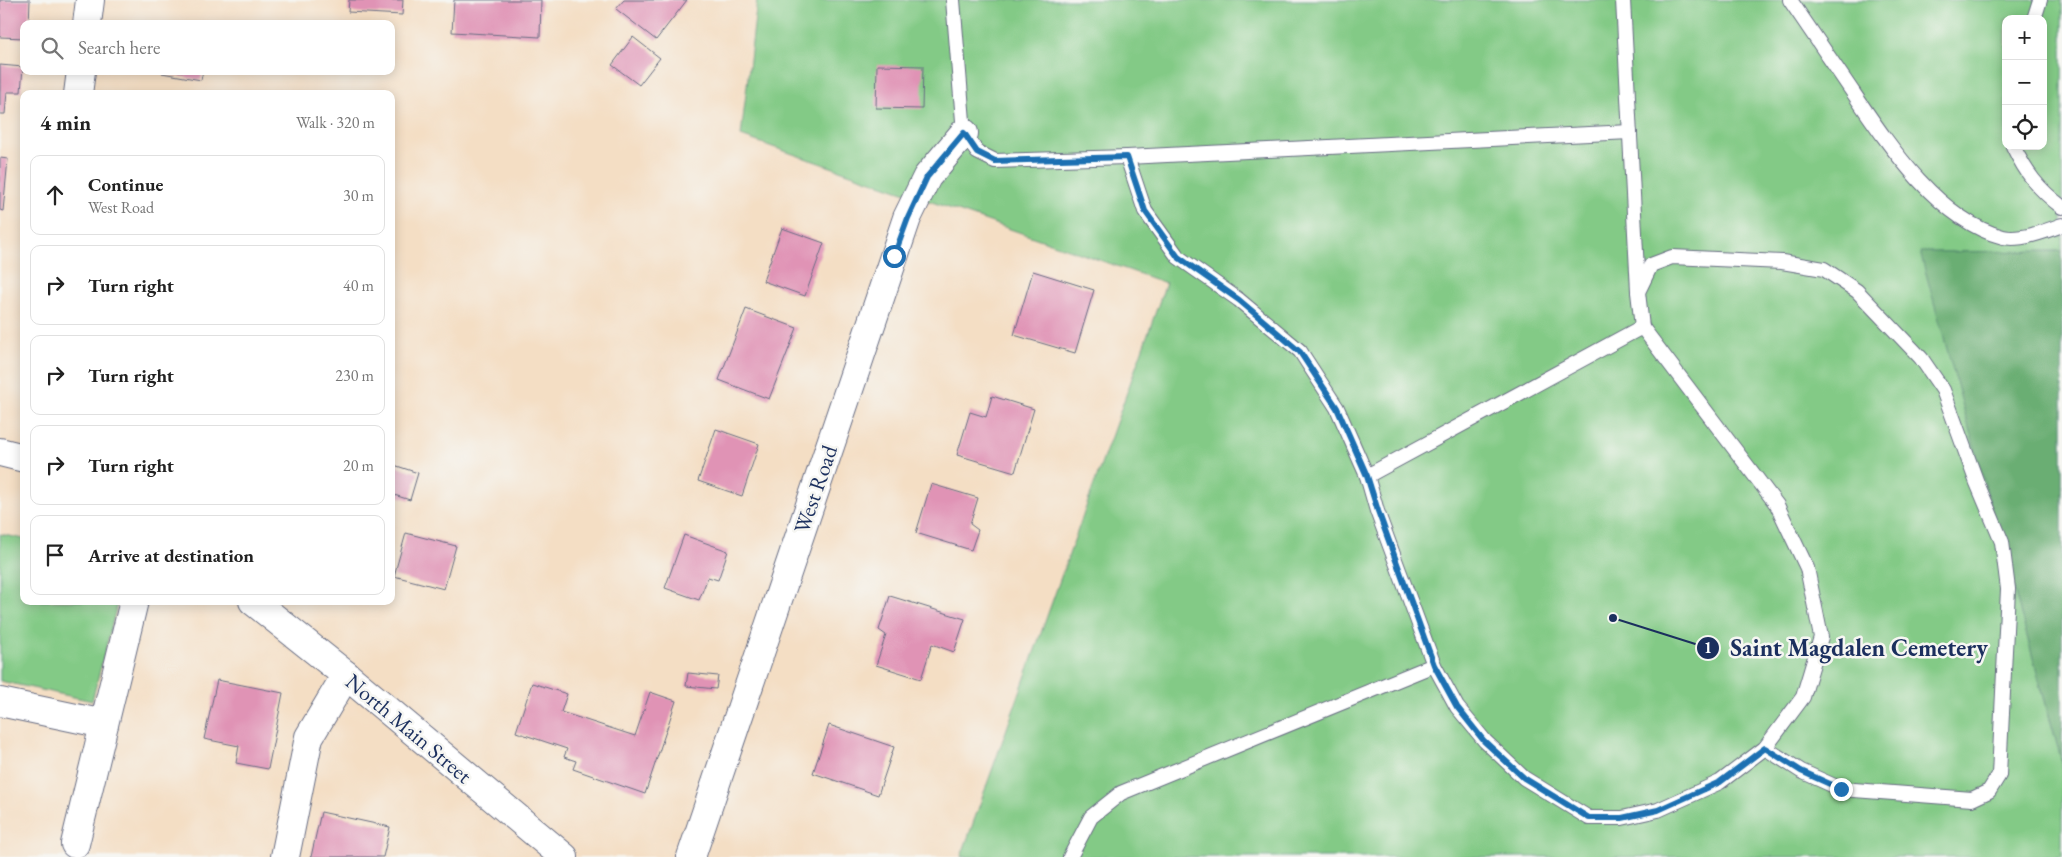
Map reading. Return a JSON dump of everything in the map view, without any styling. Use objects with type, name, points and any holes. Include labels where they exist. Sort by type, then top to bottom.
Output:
[{"type":"street","points":[[88,20],[90,0]]},
{"type":"street","points":[[79,90],[80,75]]},
{"type":"street","name":"West Road","points":[[691,857],[905,226],[927,177],[964,133]]},
{"type":"street","points":[[0,452],[20,457]]},
{"type":"street","points":[[74,844],[133,605]]},
{"type":"street","name":"North Main Street","points":[[258,605],[346,675],[564,857]]},
{"type":"street","points":[[285,857],[309,737],[346,675]]},
{"type":"street","points":[[0,702],[104,724]]},
{"type":"lane","points":[[953,0],[964,133],[977,152],[995,161],[1127,157],[1630,132]]},
{"type":"lane","points":[[1127,157],[1145,211],[1178,257],[1239,300],[1300,352],[1337,408],[1367,476],[1434,665],[1457,707],[1484,741],[1524,778],[1589,818],[1622,818],[1658,810],[1720,782],[1765,748],[1803,697],[1821,637],[1807,568],[1777,505],[1642,327],[1638,292],[1623,0]]},
{"type":"lane","points":[[1790,0],[1893,151],[1936,197],[1974,226],[2005,237],[2038,234],[2062,225]]},
{"type":"lane","points":[[2035,15],[2040,0]]},
{"type":"lane","points":[[2015,150],[2028,175],[2044,194],[2062,207]]},
{"type":"lane","points":[[1638,292],[1651,266],[1672,257],[1790,263],[1824,269],[1856,292],[1922,358],[1943,390],[1977,483],[2002,542],[2008,589],[1999,775],[1989,792],[1972,799],[1841,789],[1801,771],[1765,748]]},
{"type":"lane","points":[[1367,476],[1642,327]]},
{"type":"lane","points":[[1070,857],[1092,817],[1121,793],[1434,665]]},
{"type":"green space","points":[[757,0],[2062,0],[2062,251],[1921,253],[2062,762],[2062,857],[961,857],[1166,283],[741,136]]},
{"type":"green space","points":[[2062,251],[2062,762],[1920,252]]},
{"type":"green space","points":[[0,534],[20,538],[20,605],[117,605],[92,701],[0,681]]},
{"type":"building","points":[[0,0],[30,0],[29,20],[20,20],[20,38],[0,37]]},
{"type":"building","points":[[349,0],[403,0],[402,15],[348,12]]},
{"type":"building","points":[[454,0],[541,0],[540,37],[452,32]]},
{"type":"building","points":[[624,0],[687,0],[656,40],[616,9]]},
{"type":"building","points":[[633,37],[660,58],[639,85],[612,65]]},
{"type":"building","points":[[0,65],[20,67],[20,75],[22,75],[21,90],[20,92],[7,92],[5,114],[0,114]]},
{"type":"building","points":[[877,65],[923,66],[922,109],[876,108]]},
{"type":"building","points":[[173,75],[202,75],[201,80]]},
{"type":"building","points":[[0,158],[8,159],[3,211],[0,210]]},
{"type":"building","points":[[782,228],[824,243],[805,296],[763,281]]},
{"type":"building","points":[[1033,271],[1094,290],[1075,353],[1014,335]]},
{"type":"building","points":[[746,309],[797,328],[769,399],[719,380]]},
{"type":"building","points":[[992,396],[1034,409],[1015,472],[957,455],[970,412],[986,417]]},
{"type":"building","points":[[716,429],[759,444],[742,496],[698,481]]},
{"type":"building","points":[[395,465],[418,473],[410,500],[395,495]]},
{"type":"building","points":[[931,484],[978,498],[970,524],[978,530],[971,550],[916,533]]},
{"type":"building","points":[[406,533],[456,546],[444,589],[395,576]]},
{"type":"building","points":[[684,535],[728,551],[718,580],[708,577],[699,600],[665,588]]},
{"type":"building","points":[[890,596],[965,619],[954,652],[932,644],[921,679],[876,665],[886,635],[879,630]]},
{"type":"building","points":[[688,673],[718,676],[716,689],[686,686]]},
{"type":"building","points":[[217,680],[283,693],[268,769],[236,763],[239,746],[204,739]]},
{"type":"building","points":[[532,683],[567,694],[561,712],[635,736],[650,692],[676,701],[645,794],[573,769],[576,761],[564,757],[567,749],[516,732]]},
{"type":"building","points":[[829,725],[894,747],[878,795],[813,773]]},
{"type":"building","points":[[321,812],[390,827],[383,857],[311,857]]},
{"type":"place","name":"Saint Magdalen Cemetery","points":[[1613,618]]},
{"type":"route","points":[[894,256],[908,218],[927,177],[964,133],[977,152],[995,161],[1127,157],[1145,211],[1178,257],[1239,300],[1300,352],[1337,408],[1367,476],[1434,665],[1457,707],[1484,741],[1524,778],[1589,818],[1622,818],[1658,810],[1720,782],[1765,748],[1801,771],[1841,789]]}]
